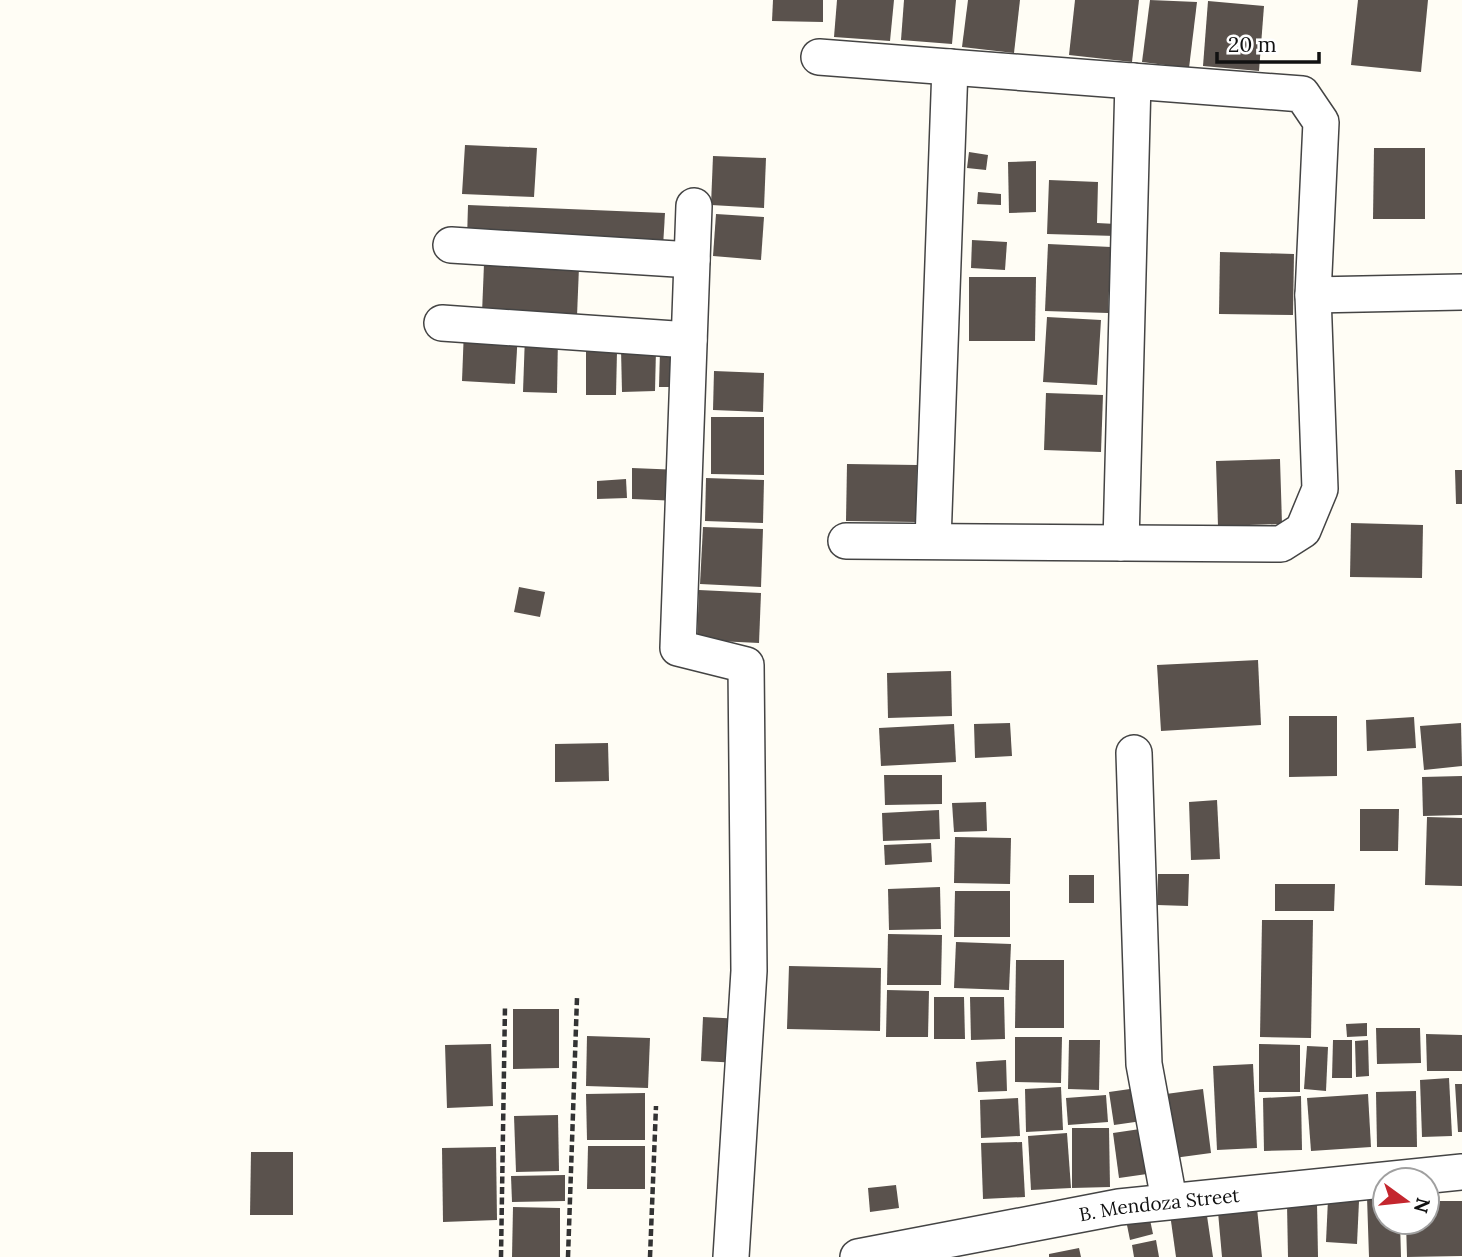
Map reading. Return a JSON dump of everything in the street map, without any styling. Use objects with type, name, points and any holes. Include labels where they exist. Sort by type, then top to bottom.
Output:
[{"type":"street","points":[[820,57],[1302,94],[1321,122],[1313,295],[1320,489],[1303,530],[1282,544],[846,541]]},
{"type":"street","points":[[933,541],[950,67]]},
{"type":"street","points":[[1121,542],[1133,81]]},
{"type":"street","points":[[694,206],[678,648],[747,665],[749,971],[731,1257]]},
{"type":"street","points":[[451,245],[692,260]]},
{"type":"street","points":[[1313,295],[1462,292]]},
{"type":"street","points":[[442,323],[689,340]]},
{"type":"street","points":[[1134,753],[1144,1064],[1169,1200]]},
{"type":"street","name":"B. Mendoza Street","points":[[859,1257],[1119,1207],[1462,1172]]},
{"type":"path","points":[[568,1257],[577,998]]},
{"type":"path","points":[[501,1257],[505,1006]]},
{"type":"path","points":[[650,1257],[656,1106]]},
{"type":"building","points":[[773,0],[823,0],[823,22],[772,21]]},
{"type":"building","points":[[837,0],[894,0],[890,41],[834,37]]},
{"type":"building","points":[[904,0],[956,0],[952,44],[901,40]]},
{"type":"building","points":[[968,0],[1020,0],[1014,53],[962,47]]},
{"type":"building","points":[[1075,0],[1139,0],[1132,62],[1069,55]]},
{"type":"building","points":[[1150,0],[1197,2],[1189,68],[1142,62]]},
{"type":"building","points":[[1358,0],[1428,0],[1421,72],[1351,65]]},
{"type":"building","points":[[1208,1],[1264,6],[1259,71],[1203,66]]},
{"type":"building","points":[[465,145],[537,148],[534,197],[462,194]]},
{"type":"building","points":[[1374,148],[1425,148],[1425,219],[1373,219]]},
{"type":"building","points":[[969,152],[988,155],[986,170],[967,168]]},
{"type":"building","points":[[713,156],[766,158],[764,208],[711,205]]},
{"type":"building","points":[[1036,161],[1036,212],[1009,213],[1008,162]]},
{"type":"building","points":[[1049,180],[1098,182],[1097,223],[1116,224],[1116,236],[1047,234]]},
{"type":"building","points":[[978,192],[1001,194],[1001,205],[977,204]]},
{"type":"building","points":[[468,205],[665,213],[663,247],[467,239]]},
{"type":"building","points":[[716,214],[764,217],[761,260],[713,256]]},
{"type":"building","points":[[972,240],[1007,242],[1005,270],[971,268]]},
{"type":"building","points":[[1048,244],[1111,247],[1108,313],[1045,311]]},
{"type":"building","points":[[1220,252],[1294,254],[1293,315],[1219,314]]},
{"type":"building","points":[[484,264],[579,267],[577,316],[482,313]]},
{"type":"building","points":[[969,277],[1036,277],[1035,341],[969,341]]},
{"type":"building","points":[[1047,317],[1101,320],[1097,385],[1043,382]]},
{"type":"building","points":[[464,329],[518,332],[515,384],[462,381]]},
{"type":"building","points":[[525,335],[558,336],[557,393],[523,392]]},
{"type":"building","points":[[621,349],[656,349],[655,391],[622,392]]},
{"type":"building","points":[[586,351],[617,351],[616,395],[586,395]]},
{"type":"building","points":[[660,351],[686,351],[685,387],[659,387]]},
{"type":"building","points":[[714,371],[764,373],[763,412],[713,410]]},
{"type":"building","points":[[1046,393],[1103,395],[1101,452],[1044,450]]},
{"type":"building","points":[[711,417],[764,417],[764,475],[711,474]]},
{"type":"building","points":[[1280,459],[1282,524],[1218,526],[1216,461]]},
{"type":"building","points":[[847,464],[917,465],[916,522],[846,521]]},
{"type":"building","points":[[632,468],[681,470],[679,501],[632,499]]},
{"type":"building","points":[[1455,470],[1462,470],[1462,504],[1456,504]]},
{"type":"building","points":[[706,478],[764,480],[763,523],[705,521]]},
{"type":"building","points":[[626,479],[627,498],[597,499],[597,481]]},
{"type":"building","points":[[1351,523],[1423,525],[1422,578],[1350,577]]},
{"type":"building","points":[[703,527],[763,529],[761,587],[700,584]]},
{"type":"building","points":[[519,587],[545,592],[540,617],[514,612]]},
{"type":"building","points":[[699,590],[761,593],[759,643],[697,640]]},
{"type":"building","points":[[1258,660],[1261,725],[1161,731],[1157,665]]},
{"type":"building","points":[[951,671],[952,716],[888,718],[887,673]]},
{"type":"building","points":[[1289,716],[1337,716],[1337,776],[1289,777]]},
{"type":"building","points":[[1414,717],[1416,748],[1367,751],[1366,720]]},
{"type":"building","points":[[1010,723],[1012,756],[975,758],[974,724]]},
{"type":"building","points":[[1461,723],[1462,766],[1424,770],[1420,726]]},
{"type":"building","points":[[954,724],[956,762],[881,766],[879,728]]},
{"type":"building","points":[[608,743],[609,781],[555,782],[555,744]]},
{"type":"building","points":[[884,775],[942,775],[942,804],[885,805]]},
{"type":"building","points":[[1462,776],[1462,815],[1423,816],[1422,777]]},
{"type":"building","points":[[1217,800],[1220,859],[1191,860],[1189,802]]},
{"type":"building","points":[[986,802],[987,831],[954,832],[952,803]]},
{"type":"building","points":[[1360,809],[1399,809],[1398,851],[1360,851]]},
{"type":"building","points":[[939,810],[940,839],[883,841],[882,813]]},
{"type":"building","points":[[1427,817],[1462,818],[1462,886],[1425,885]]},
{"type":"building","points":[[955,837],[1011,838],[1010,884],[954,883]]},
{"type":"building","points":[[931,843],[932,862],[885,865],[884,845]]},
{"type":"building","points":[[1158,874],[1189,874],[1188,906],[1157,905]]},
{"type":"building","points":[[1069,875],[1094,875],[1094,903],[1069,903]]},
{"type":"building","points":[[1275,884],[1335,884],[1334,911],[1275,911]]},
{"type":"building","points":[[940,887],[941,929],[889,930],[888,889]]},
{"type":"building","points":[[955,891],[1010,891],[1010,937],[954,937]]},
{"type":"building","points":[[1262,920],[1313,920],[1311,1038],[1260,1037]]},
{"type":"building","points":[[888,934],[942,935],[941,985],[887,985]]},
{"type":"building","points":[[956,942],[1011,944],[1009,990],[954,988]]},
{"type":"building","points":[[1016,960],[1064,960],[1064,1028],[1015,1028]]},
{"type":"building","points":[[789,966],[881,968],[880,1031],[787,1029]]},
{"type":"building","points":[[887,990],[929,991],[928,1037],[886,1037]]},
{"type":"building","points":[[934,997],[964,997],[965,1039],[934,1039]]},
{"type":"building","points":[[970,997],[1004,997],[1005,1039],[971,1040]]},
{"type":"building","points":[[513,1009],[559,1009],[559,1068],[513,1069]]},
{"type":"building","points":[[703,1017],[743,1019],[740,1063],[701,1061]]},
{"type":"building","points":[[1367,1023],[1367,1036],[1347,1037],[1346,1024]]},
{"type":"building","points":[[1376,1028],[1420,1028],[1421,1063],[1377,1064]]},
{"type":"building","points":[[1426,1034],[1462,1035],[1462,1071],[1427,1071]]},
{"type":"building","points":[[587,1036],[650,1038],[648,1088],[586,1086]]},
{"type":"building","points":[[1015,1037],[1062,1037],[1061,1083],[1015,1082]]},
{"type":"building","points":[[1069,1040],[1100,1040],[1099,1090],[1068,1089]]},
{"type":"building","points":[[1333,1040],[1352,1040],[1352,1078],[1332,1078]]},
{"type":"building","points":[[1368,1040],[1369,1076],[1356,1077],[1355,1041]]},
{"type":"building","points":[[491,1044],[493,1106],[447,1108],[445,1045]]},
{"type":"building","points":[[1259,1044],[1300,1045],[1300,1092],[1259,1092]]},
{"type":"building","points":[[1307,1046],[1328,1047],[1326,1091],[1304,1089]]},
{"type":"building","points":[[1006,1060],[1007,1091],[978,1092],[976,1062]]},
{"type":"building","points":[[1253,1064],[1257,1148],[1217,1150],[1213,1066]]},
{"type":"building","points":[[1449,1078],[1452,1136],[1422,1137],[1420,1080]]},
{"type":"building","points":[[1455,1084],[1462,1084],[1462,1132],[1458,1132]]},
{"type":"building","points":[[1061,1087],[1063,1130],[1026,1132],[1025,1089]]},
{"type":"building","points":[[1144,1087],[1149,1120],[1114,1125],[1109,1092]]},
{"type":"building","points":[[1203,1089],[1211,1153],[1174,1158],[1166,1094]]},
{"type":"building","points":[[1416,1091],[1417,1147],[1377,1147],[1376,1092]]},
{"type":"building","points":[[645,1093],[645,1140],[587,1140],[586,1094]]},
{"type":"building","points":[[1368,1094],[1371,1147],[1311,1151],[1307,1098]]},
{"type":"building","points":[[1106,1095],[1108,1122],[1068,1125],[1066,1098]]},
{"type":"building","points":[[1301,1096],[1302,1150],[1264,1151],[1263,1098]]},
{"type":"building","points":[[1018,1098],[1020,1136],[981,1138],[980,1100]]},
{"type":"building","points":[[558,1115],[559,1171],[516,1172],[514,1116]]},
{"type":"building","points":[[1072,1128],[1109,1128],[1110,1187],[1072,1188]]},
{"type":"building","points":[[1147,1128],[1154,1173],[1119,1178],[1113,1133]]},
{"type":"building","points":[[1067,1133],[1071,1188],[1031,1190],[1028,1136]]},
{"type":"building","points":[[1022,1142],[1025,1197],[983,1199],[981,1143]]},
{"type":"building","points":[[588,1146],[645,1146],[645,1189],[587,1189]]},
{"type":"building","points":[[496,1147],[497,1220],[443,1222],[442,1148]]},
{"type":"building","points":[[251,1152],[293,1152],[293,1215],[250,1215]]},
{"type":"building","points":[[565,1175],[565,1201],[512,1202],[511,1176]]},
{"type":"building","points":[[896,1185],[899,1208],[870,1212],[868,1188]]},
{"type":"building","points":[[1367,1197],[1371,1197],[1371,1236],[1400,1236],[1401,1257],[1369,1257]]},
{"type":"building","points":[[1328,1199],[1359,1201],[1357,1244],[1326,1242]]},
{"type":"building","points":[[1441,1201],[1462,1201],[1462,1256],[1407,1257],[1406,1236],[1441,1236]]},
{"type":"building","points":[[1317,1203],[1318,1257],[1288,1257],[1287,1204]]},
{"type":"building","points":[[513,1207],[560,1208],[560,1257],[512,1257]]},
{"type":"building","points":[[1257,1208],[1262,1257],[1222,1257],[1218,1212]]},
{"type":"building","points":[[1206,1209],[1213,1257],[1176,1257],[1170,1214]]},
{"type":"building","points":[[1149,1215],[1153,1234],[1130,1240],[1126,1220]]},
{"type":"building","points":[[1156,1240],[1159,1257],[1134,1257],[1132,1245]]},
{"type":"building","points":[[1079,1248],[1081,1257],[1049,1257],[1049,1254]]}]
